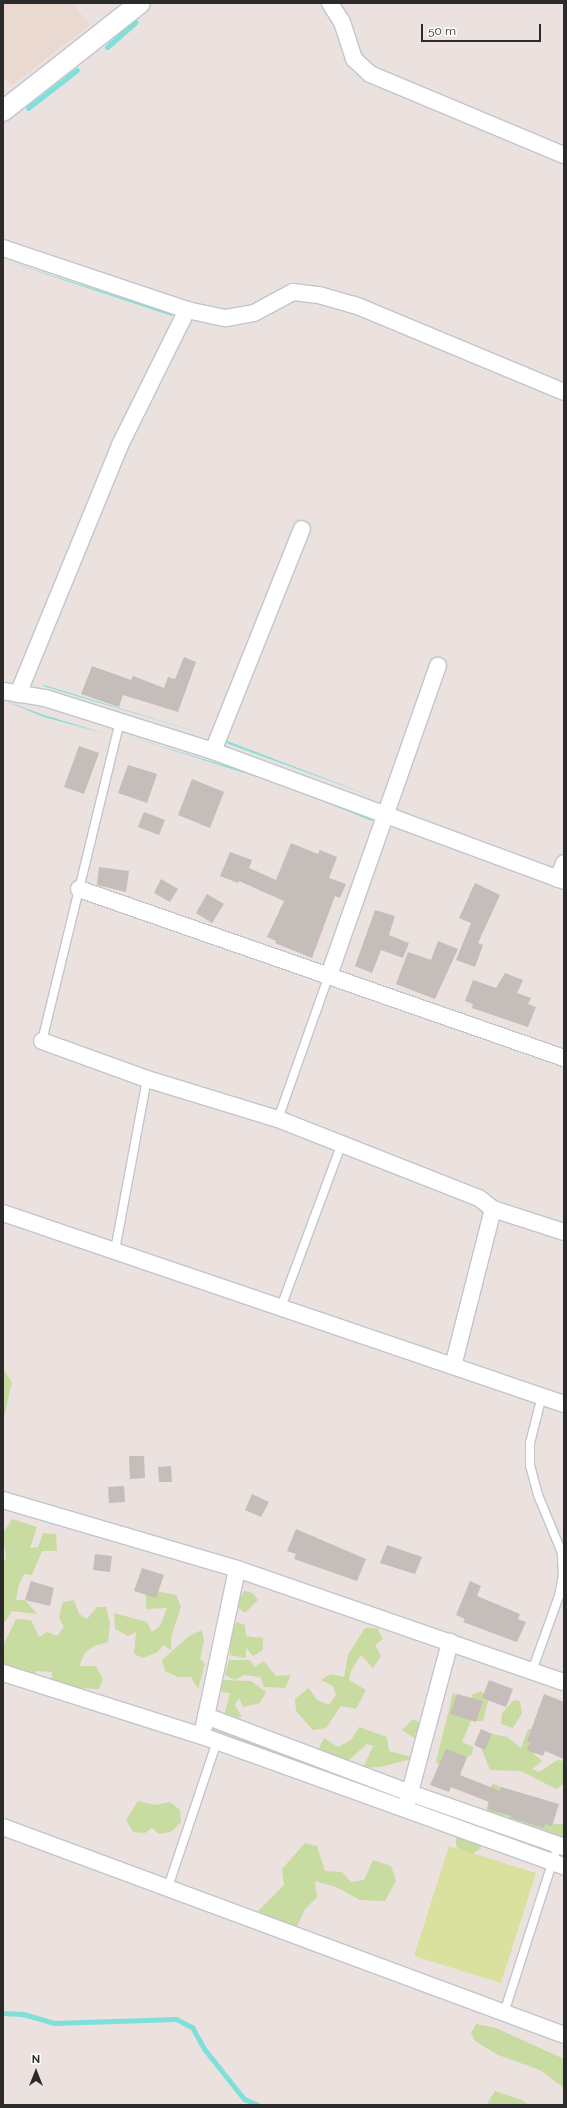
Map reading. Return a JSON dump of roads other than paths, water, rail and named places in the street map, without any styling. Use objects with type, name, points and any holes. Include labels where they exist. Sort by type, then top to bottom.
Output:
[{"type":"street","points":[[3,110],[140,3]]},
{"type":"street","points":[[330,3],[342,22],[354,59],[365,71],[564,155]]},
{"type":"street","points":[[3,248],[187,310],[226,318],[239,317],[254,313],[293,292],[319,295],[355,305],[564,392]]},
{"type":"street","points":[[187,310],[120,445],[10,693],[45,698],[213,751],[561,880],[564,863]]},
{"type":"street","points":[[213,751],[302,529]]},
{"type":"street","points":[[329,975],[438,666]]},
{"type":"street","points":[[79,889],[564,1058]]},
{"type":"street","points":[[42,1041],[147,1079],[278,1119],[479,1198],[493,1209],[564,1232]]},
{"type":"street","points":[[453,1366],[493,1209]]},
{"type":"street","points":[[3,1213],[564,1404]]},
{"type":"street","points":[[3,1500],[238,1569],[564,1682]]},
{"type":"street","points":[[202,1736],[238,1569]]},
{"type":"street","points":[[408,1801],[450,1642]]},
{"type":"street","points":[[3,1673],[408,1801],[561,1846]]},
{"type":"street","points":[[206,1716],[558,1864]]},
{"type":"street","points":[[3,1827],[564,2035]]},
{"type":"lane","points":[[42,1041],[120,722]]},
{"type":"lane","points":[[278,1119],[329,975]]},
{"type":"lane","points":[[115,1250],[147,1079]]},
{"type":"lane","points":[[281,1307],[342,1143]]},
{"type":"lane","points":[[532,1671],[560,1596],[563,1575],[562,1553],[538,1495],[530,1466],[530,1443],[542,1396]]},
{"type":"lane","points":[[168,1887],[217,1741]]},
{"type":"lane","points":[[504,2013],[558,1864],[561,1846]]},
{"type":"water","points":[[3,260],[173,314],[172,316]]},
{"type":"water","points":[[44,685],[211,736],[43,686]]},
{"type":"water","points":[[3,700],[44,715],[107,734],[44,717]]},
{"type":"water","points":[[125,735],[282,783],[373,819],[372,821],[282,785]]},
{"type":"water","points":[[227,741],[374,797],[226,743]]},
{"type":"waterway","points":[[107,47],[136,22]]},
{"type":"waterway","points":[[28,108],[77,70]]},
{"type":"waterway","points":[[3,2013],[23,2014],[54,2023],[176,2019],[192,2027],[205,2050],[244,2099],[258,2105]]}]
